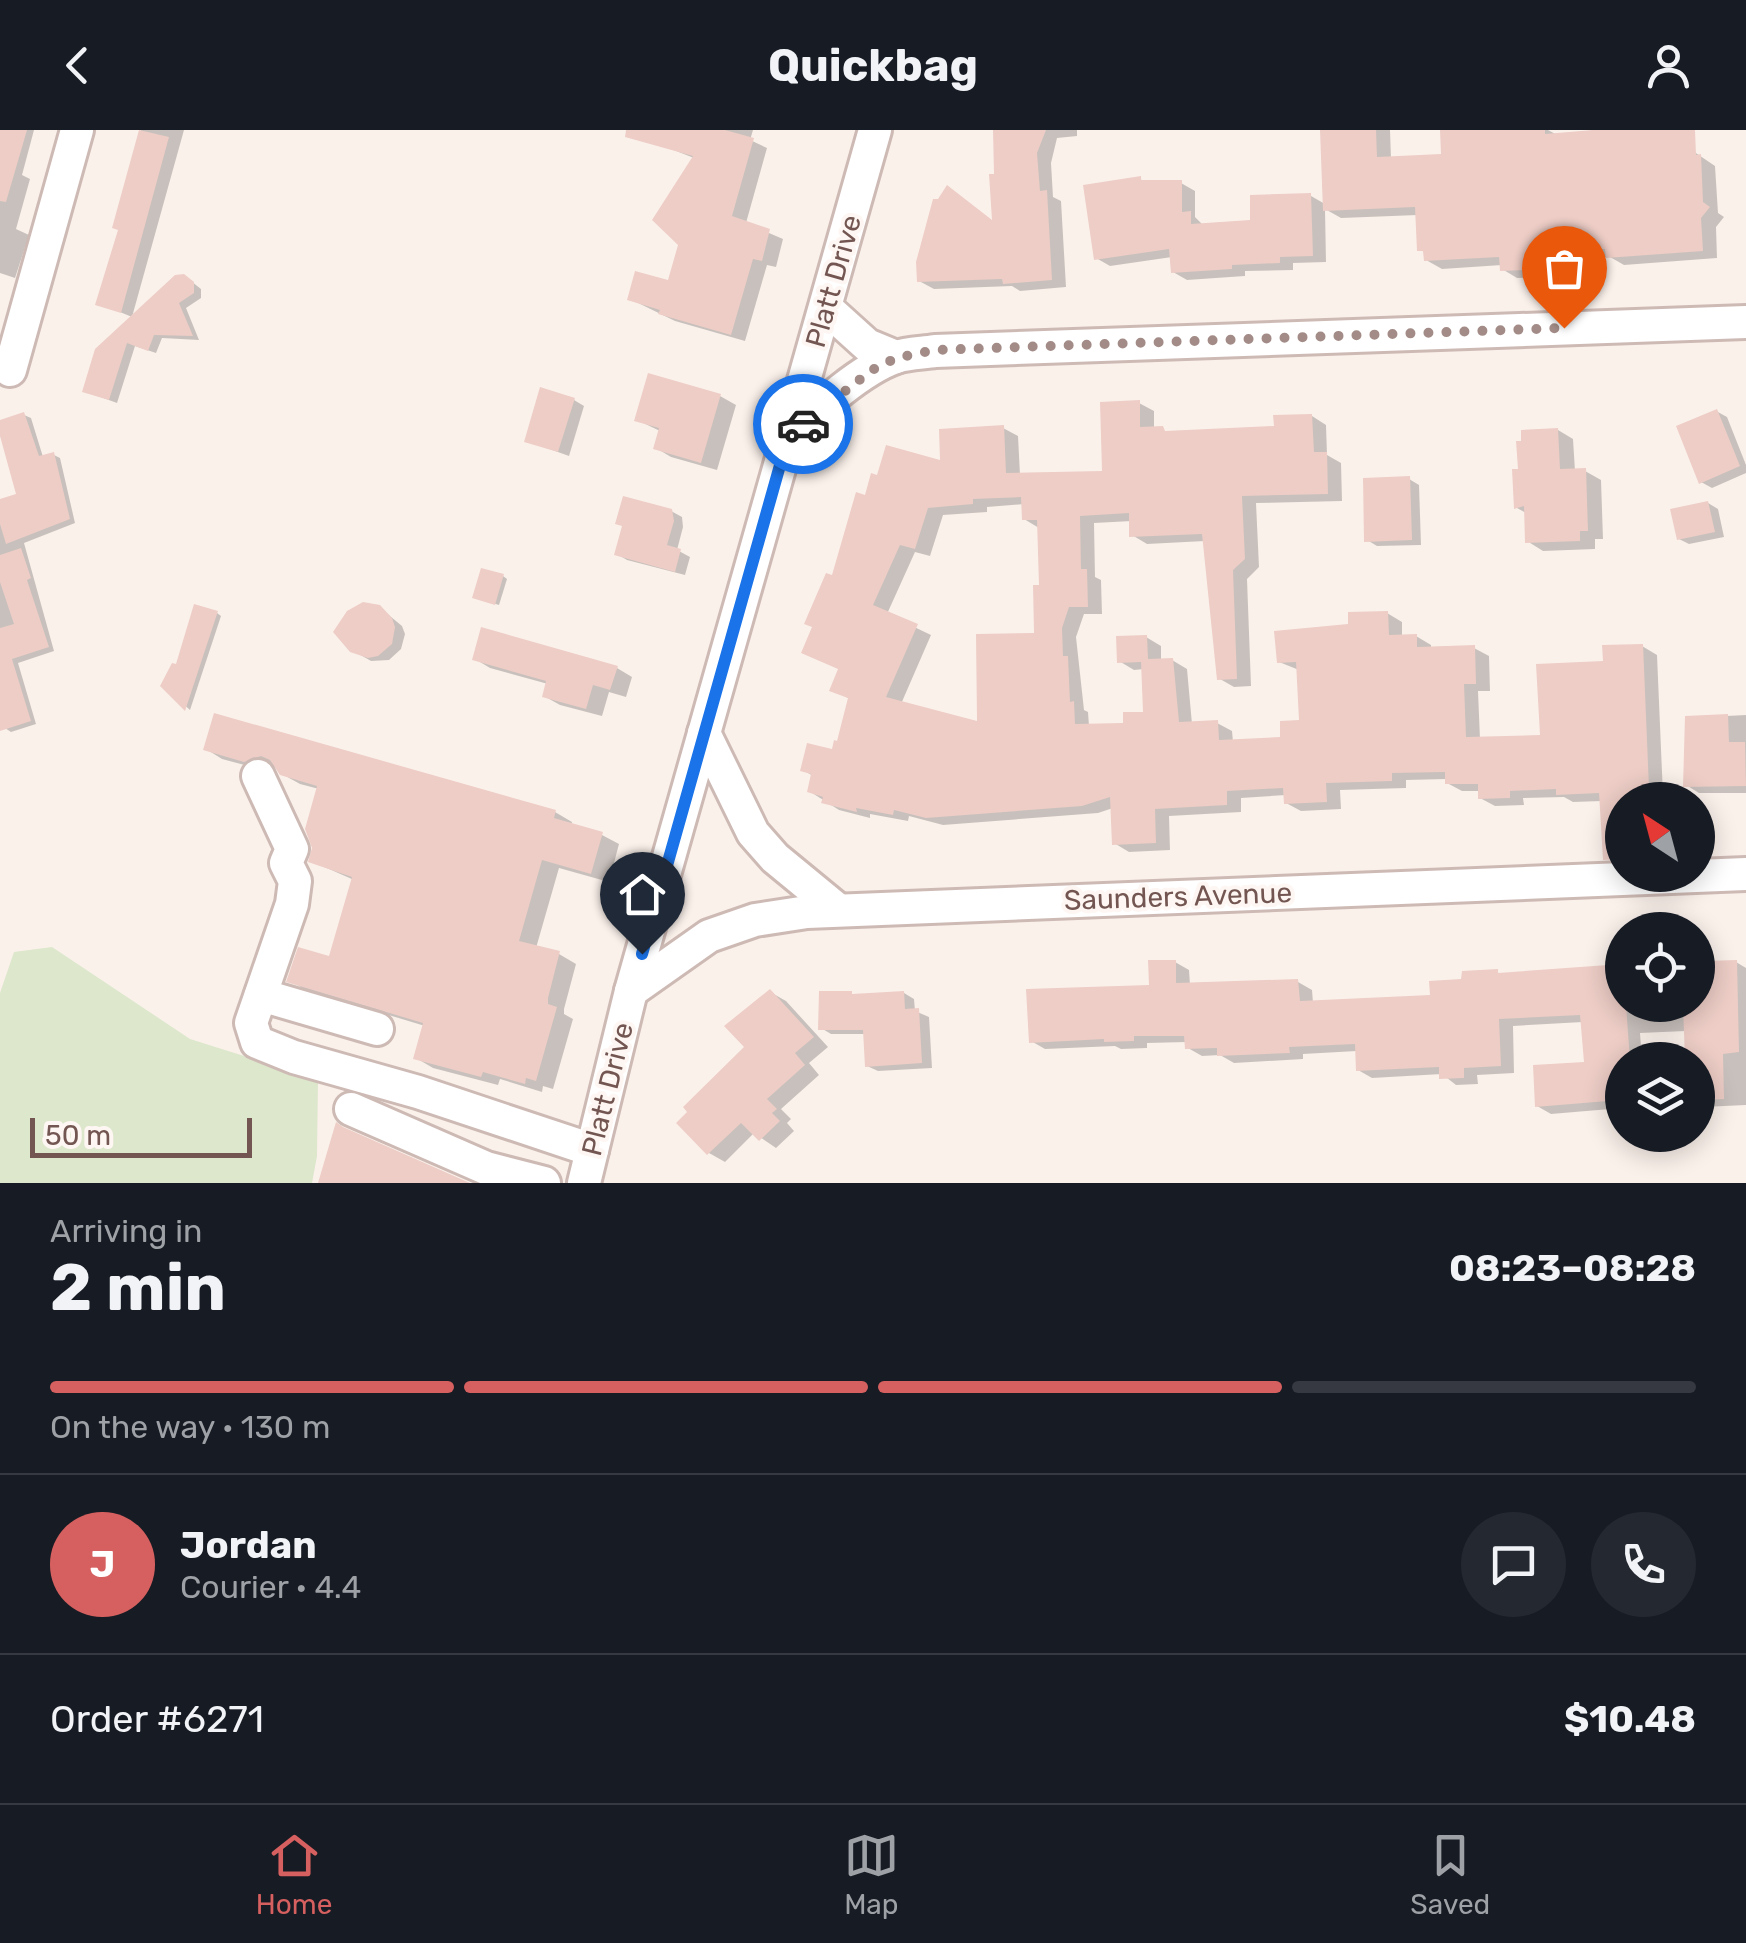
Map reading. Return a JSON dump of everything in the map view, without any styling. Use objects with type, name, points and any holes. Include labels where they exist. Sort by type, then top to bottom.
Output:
[{"type":"street","points":[[10,370],[76,130]]},
{"type":"street","name":"Platt Drive","points":[[584,1183],[631,991],[875,130]]},
{"type":"street","points":[[826,308],[867,345],[896,358]]},
{"type":"street","points":[[788,437],[823,405],[872,370],[896,358],[935,350],[1746,322]]},
{"type":"street","points":[[704,733],[754,833],[775,858],[837,909]]},
{"type":"street","points":[[258,776],[292,849],[286,863],[296,882],[252,1023],[256,1042],[592,1150]]},
{"type":"street","name":"Saunders Avenue","points":[[631,991],[710,936],[755,920],[837,909],[1746,874]]},
{"type":"street","points":[[261,995],[378,1029]]},
{"type":"street","points":[[350,1109],[486,1168],[544,1183]]},
{"type":"green space","points":[[52,947],[190,1039],[318,1079],[317,1156],[312,1183],[0,1183],[0,993],[14,952]]},
{"type":"building","points":[[0,130],[27,130],[6,202],[0,201]]},
{"type":"building","points":[[139,130],[169,137],[121,313],[95,305],[118,230],[112,228]]},
{"type":"building","points":[[626,130],[725,130],[754,138],[732,216],[770,229],[762,261],[753,259],[731,335],[658,314],[660,310],[627,300],[635,271],[668,280],[678,245],[652,220],[693,156],[625,137]]},
{"type":"building","points":[[993,130],[1046,130],[1037,153],[1040,191],[1047,190],[1052,280],[1003,284],[1002,279],[917,282],[916,262],[933,199],[938,199],[947,185],[992,220],[989,174],[994,174]]},
{"type":"building","points":[[1320,130],[1376,130],[1377,157],[1441,154],[1440,130],[1545,130],[1545,134],[1695,130],[1696,155],[1701,154],[1703,202],[1710,207],[1701,218],[1703,251],[1606,258],[1605,249],[1556,251],[1556,257],[1528,258],[1528,270],[1500,271],[1499,257],[1424,261],[1423,251],[1417,251],[1415,207],[1323,211]]},
{"type":"building","points":[[1141,176],[1141,180],[1182,180],[1182,212],[1191,211],[1191,224],[1250,220],[1250,195],[1311,193],[1313,256],[1280,257],[1280,263],[1232,265],[1232,269],[1171,273],[1169,249],[1094,260],[1083,185]]},
{"type":"building","points":[[184,274],[194,282],[194,293],[179,303],[193,336],[154,335],[148,351],[127,343],[109,400],[82,392],[95,349],[175,275]]},
{"type":"building","points":[[648,373],[721,394],[701,463],[653,449],[659,428],[634,421]]},
{"type":"building","points":[[540,387],[575,398],[558,452],[524,442]]},
{"type":"building","points":[[1140,400],[1140,427],[1163,426],[1165,431],[1274,426],[1273,415],[1312,414],[1314,452],[1327,452],[1328,494],[1242,496],[1245,559],[1233,570],[1237,679],[1217,680],[1202,534],[1129,537],[1129,513],[1080,516],[1081,569],[1087,569],[1088,607],[1069,607],[1062,628],[1075,724],[1123,723],[1123,712],[1143,712],[1141,662],[1117,663],[1116,636],[1147,635],[1148,659],[1173,658],[1179,722],[1218,720],[1219,740],[1280,737],[1280,721],[1299,720],[1296,662],[1277,663],[1274,631],[1348,624],[1348,612],[1388,611],[1389,635],[1417,634],[1417,647],[1475,645],[1476,684],[1464,684],[1466,737],[1540,735],[1536,664],[1603,661],[1602,645],[1643,644],[1649,782],[1605,782],[1605,860],[1599,793],[1556,795],[1556,789],[1510,791],[1510,798],[1478,799],[1478,784],[1445,784],[1445,772],[1392,773],[1392,781],[1326,783],[1327,802],[1284,804],[1283,788],[1227,791],[1227,805],[1155,809],[1156,843],[1112,845],[1110,797],[1082,806],[926,818],[894,810],[893,815],[856,808],[857,812],[821,803],[823,797],[807,792],[811,774],[800,771],[807,743],[832,749],[848,698],[829,691],[838,669],[801,653],[812,627],[804,624],[826,573],[832,575],[856,492],[865,495],[871,473],[877,475],[886,445],[940,460],[939,429],[1004,425],[1006,473],[1102,471],[1100,402]],"holes":[[[1021,497],[1022,520],[1037,520],[1039,585],[1033,585],[1034,633],[976,634],[977,721],[886,697],[918,624],[873,605],[900,545],[915,549],[928,508],[973,504],[973,499]]]},
{"type":"building","points":[[1717,409],[1740,466],[1699,484],[1676,426]]},
{"type":"building","points":[[24,412],[39,456],[54,452],[70,519],[6,544],[0,524],[0,499],[16,494],[0,436],[0,420]]},
{"type":"building","points":[[1558,428],[1560,469],[1586,468],[1588,531],[1580,531],[1580,541],[1525,543],[1524,506],[1514,509],[1512,469],[1518,469],[1516,441],[1521,441],[1521,430]]},
{"type":"building","points":[[1410,476],[1412,540],[1364,542],[1363,478]]},
{"type":"building","points":[[623,496],[672,509],[674,521],[667,545],[681,549],[675,572],[614,555],[622,526],[615,524]]},
{"type":"building","points":[[1708,501],[1715,532],[1677,540],[1670,509]]},
{"type":"building","points":[[21,548],[49,647],[12,659],[31,721],[0,731],[0,628],[14,624],[0,582],[0,555]]},
{"type":"building","points":[[481,568],[504,574],[495,605],[472,598]]},
{"type":"building","points":[[363,602],[380,605],[395,627],[392,644],[378,656],[368,658],[350,652],[333,632],[347,611]]},
{"type":"building","points":[[194,604],[218,611],[185,711],[160,686],[172,663],[176,664]]},
{"type":"building","points":[[481,627],[618,666],[610,690],[593,685],[586,709],[542,697],[546,681],[472,660]]},
{"type":"building","points":[[214,713],[556,810],[554,818],[603,832],[591,874],[542,860],[519,941],[560,951],[548,998],[548,1004],[557,1007],[536,1081],[526,1078],[525,1084],[483,1072],[481,1077],[413,1059],[423,1023],[286,982],[298,947],[329,956],[352,877],[308,862],[312,848],[305,829],[317,786],[280,775],[270,760],[261,756],[244,762],[203,750]]},
{"type":"building","points":[[1728,714],[1729,742],[1745,742],[1746,786],[1683,782],[1685,716]]},
{"type":"building","points":[[1148,960],[1176,960],[1176,983],[1298,979],[1300,1001],[1430,995],[1429,981],[1461,979],[1462,971],[1498,969],[1498,973],[1605,965],[1605,1022],[1627,1022],[1629,1042],[1605,1042],[1605,1101],[1535,1107],[1533,1065],[1584,1062],[1580,1015],[1499,1019],[1501,1066],[1464,1068],[1464,1078],[1439,1079],[1439,1067],[1356,1071],[1355,1044],[1289,1047],[1290,1053],[1217,1056],[1217,1048],[1185,1049],[1184,1036],[1029,1043],[1026,989],[1149,985]]},
{"type":"building","points":[[1737,960],[1739,1052],[1723,1054],[1724,1099],[1715,1099],[1715,1042],[1684,1042],[1684,1022],[1715,1022],[1715,961]]},
{"type":"building","points":[[770,989],[814,1037],[795,1053],[805,1065],[767,1099],[777,1109],[772,1113],[780,1121],[759,1141],[741,1123],[707,1155],[676,1123],[687,1112],[683,1107],[744,1047],[724,1026]]},
{"type":"building","points":[[819,991],[904,991],[905,1009],[919,1008],[922,1063],[865,1067],[863,1030],[818,1030]]},
{"type":"building","points":[[336,1122],[343,1127],[470,1183],[318,1183]]},
{"type":"way so far","points":[[803,424],[872,370],[896,358],[935,350],[1564,328]]},
{"type":"route","points":[[642,954],[788,437],[803,424]]}]
